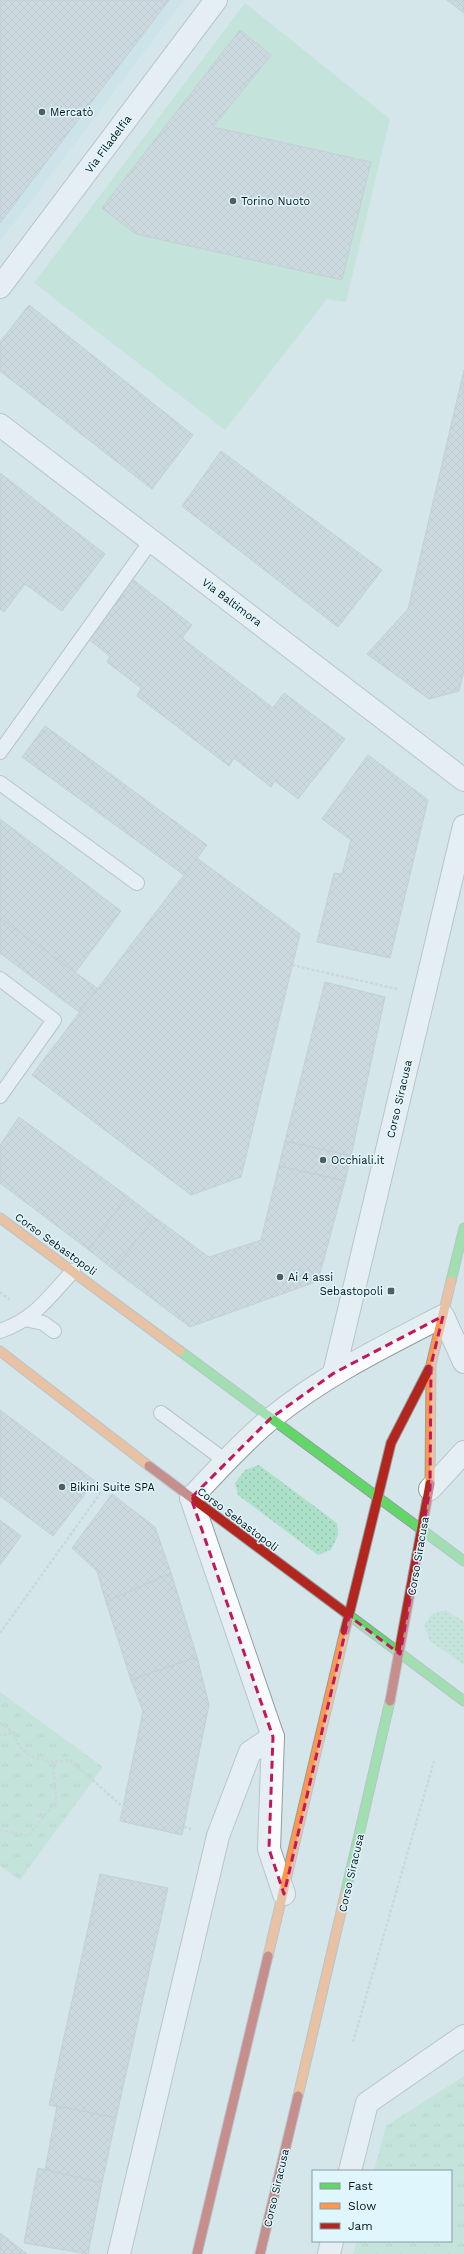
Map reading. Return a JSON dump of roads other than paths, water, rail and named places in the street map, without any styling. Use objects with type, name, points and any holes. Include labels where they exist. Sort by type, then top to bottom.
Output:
[{"type":"main road","name":"Corso Sebastopoli","points":[[0,1218],[464,1561]]},
{"type":"main road","name":"Corso Siracusa","points":[[260,2254],[377,1762],[400,1654],[424,1530],[430,1489],[431,1365],[464,1228]]},
{"type":"main road","name":"Corso Sebastopoli","points":[[0,1351],[190,1498],[348,1616],[464,1700]]},
{"type":"main road","name":"Corso Siracusa","points":[[197,2254],[284,1894],[377,1496],[391,1443],[431,1365]]},
{"type":"street","name":"Via Filadelfia","points":[[0,288],[216,0]]},
{"type":"street","name":"Via Baltimora","points":[[0,425],[464,780]]},
{"type":"street","name":"Corso Siracusa","points":[[334,1373],[464,826]]},
{"type":"street","points":[[284,1894],[269,1849],[273,1736],[190,1498],[271,1418],[334,1373],[443,1316],[464,1362]]},
{"type":"street","points":[[430,1489],[464,1452]]},
{"type":"street","points":[[119,2254],[218,1836],[250,1752],[273,1736]]},
{"type":"street","points":[[350,2170],[367,2103],[464,2036]]},
{"type":"street","points":[[328,2254],[332,2242]]},
{"type":"lane","points":[[0,752],[151,541]]},
{"type":"lane","points":[[0,783],[137,883]]},
{"type":"lane","points":[[0,979],[54,1020],[4,1080],[0,1096]]},
{"type":"lane","points":[[0,1331],[18,1325],[38,1310],[72,1272]]},
{"type":"lane","points":[[26,1319],[43,1323],[54,1331]]},
{"type":"lane","points":[[161,1413],[226,1462]]},
{"type":"place","name":"Mercatò","points":[[42,112]]},
{"type":"place","name":"Torino Nuoto","points":[[233,201]]},
{"type":"place","name":"Occhiali.it","points":[[323,1160]]},
{"type":"place","name":"Ai 4 assi","points":[[280,1277]]},
{"type":"place","name":"Sebastopoli","points":[[391,1291]]},
{"type":"place","name":"Bikini Suite SPA","points":[[62,1487]]}]
